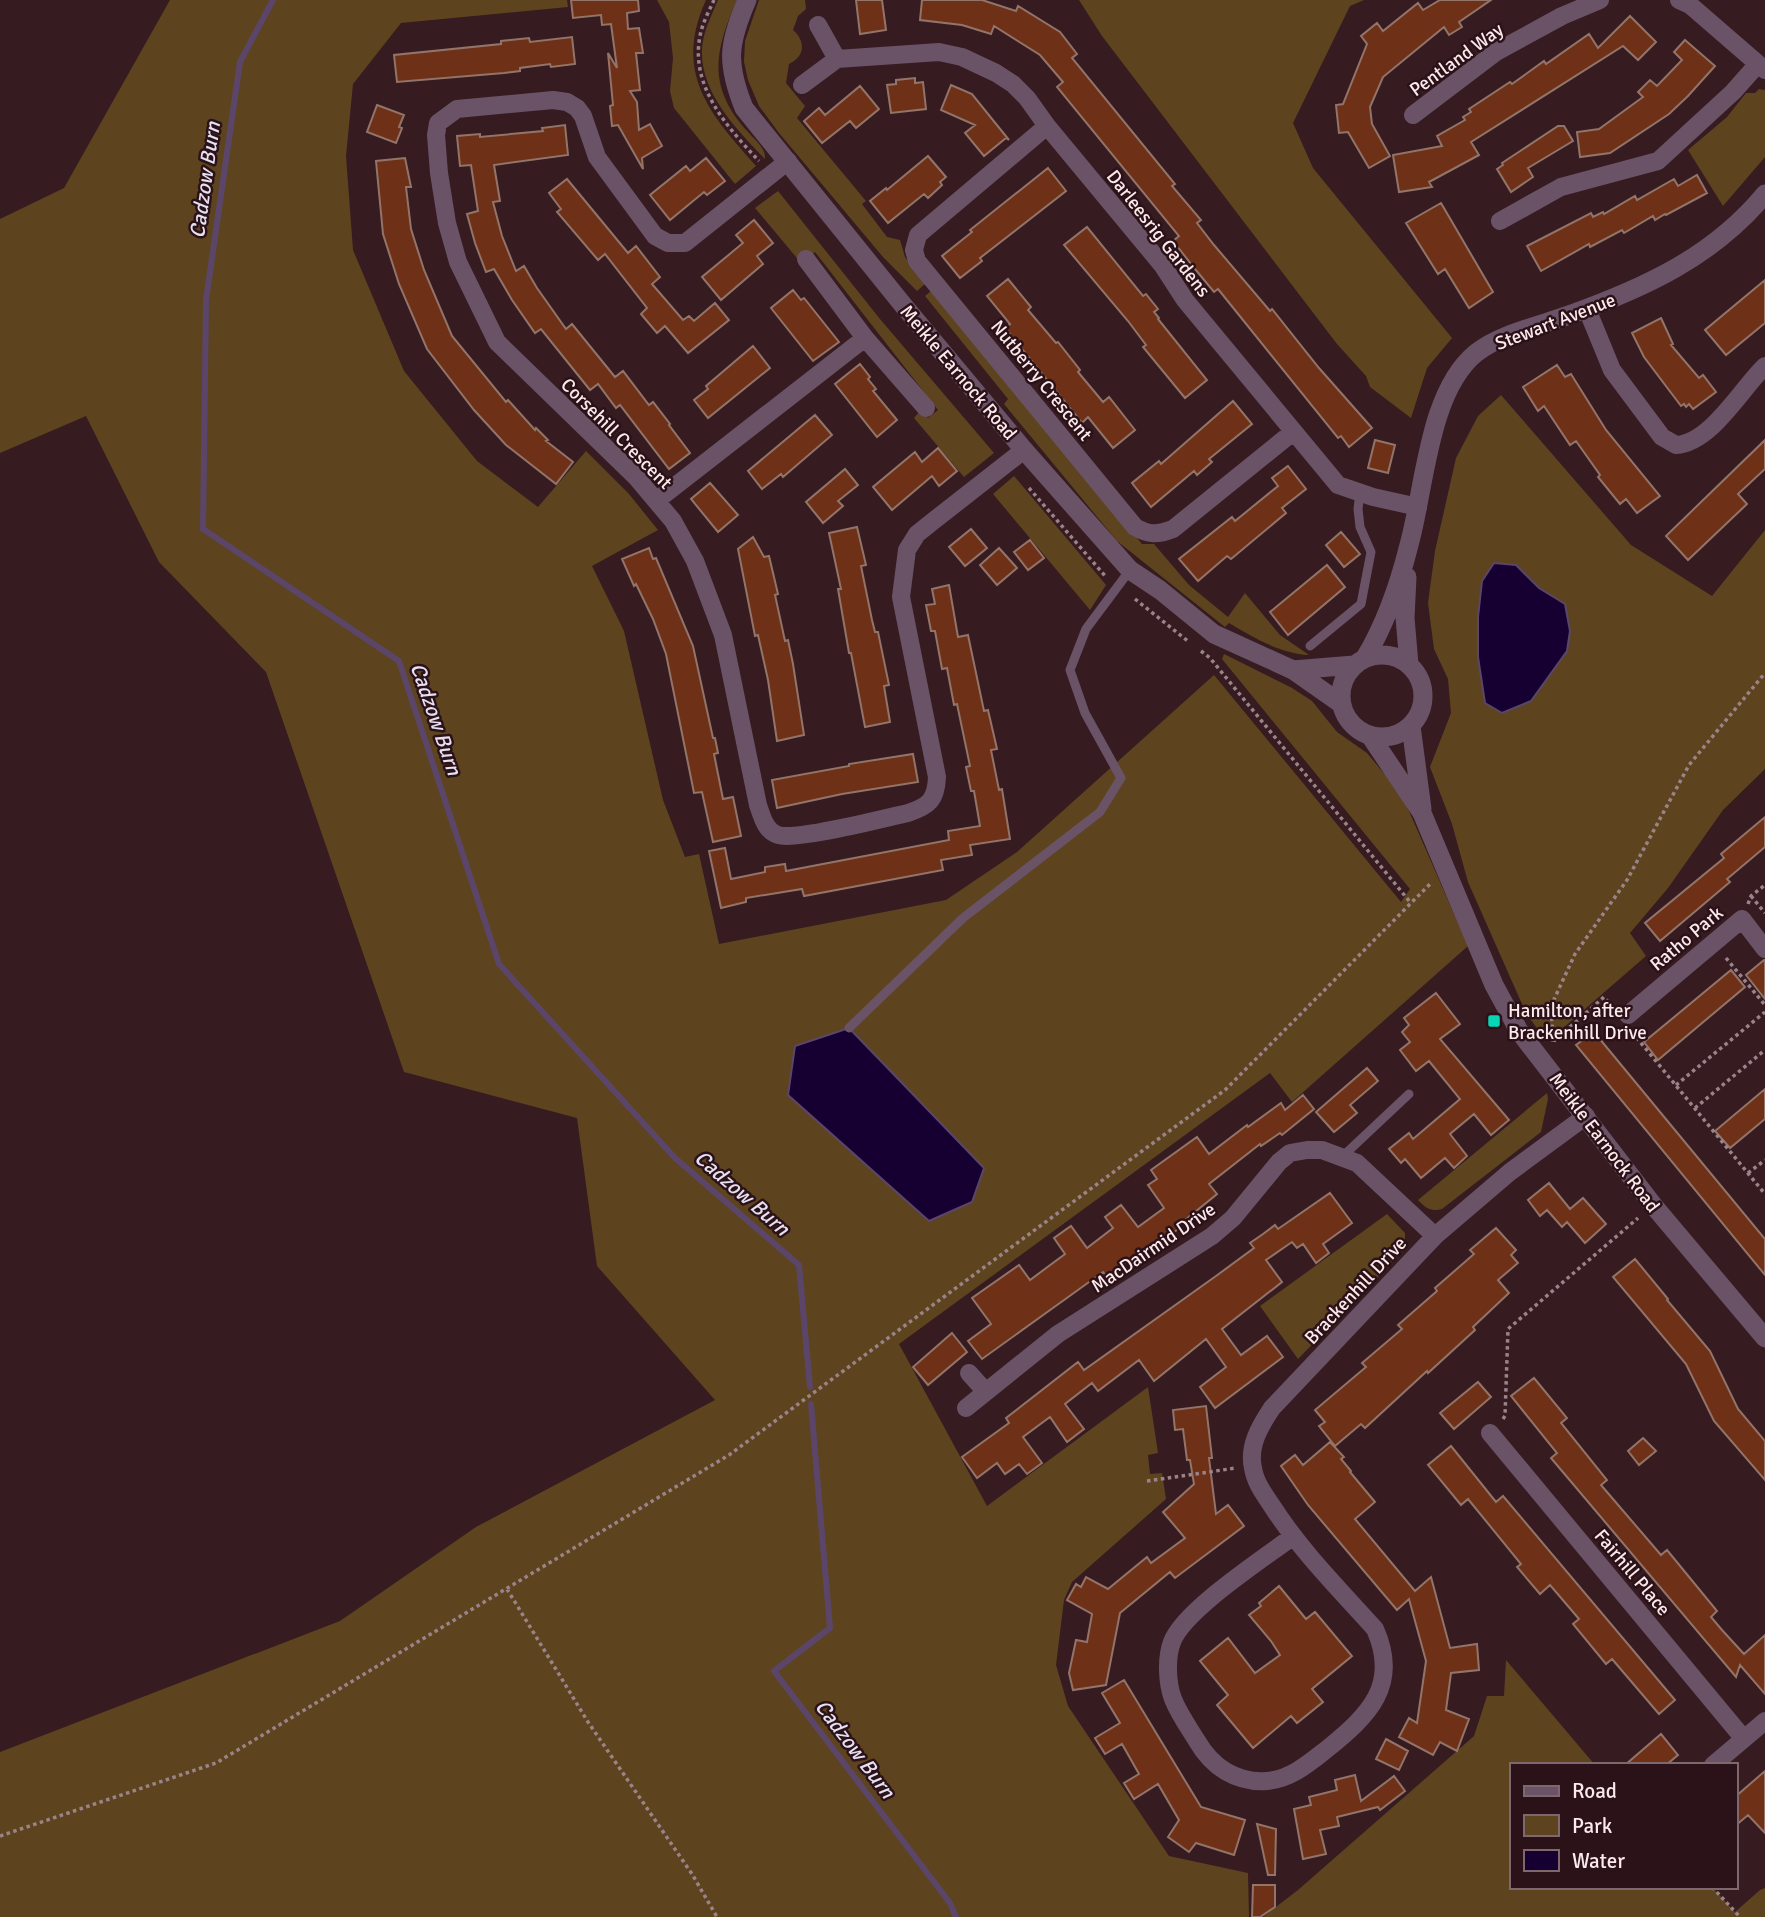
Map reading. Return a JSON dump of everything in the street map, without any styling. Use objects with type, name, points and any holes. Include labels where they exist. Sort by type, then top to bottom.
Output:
[{"type":"street","name":"Meikle Earnock Road","points":[[747,0],[733,34],[731,57],[732,80],[744,108],[1024,450],[1123,578],[1160,590],[1214,634],[1293,670],[1340,703]]},
{"type":"street","name":"Pentland Way","points":[[1413,115],[1496,52],[1562,16],[1600,0]]},
{"type":"street","points":[[1500,221],[1561,187],[1658,160],[1761,68],[1690,5],[1679,0]]},
{"type":"street","points":[[802,85],[837,59],[818,25]]},
{"type":"street","name":"Darleesrig Gardens","points":[[837,59],[929,52],[962,57],[1013,84],[1163,266],[1185,300],[1338,485],[1418,507]]},
{"type":"street","name":"Corsehill Crescent","points":[[788,161],[685,243],[668,243],[655,236],[597,157],[583,116],[567,102],[553,100],[457,109],[438,123],[436,135],[447,223],[458,262],[497,342],[636,477],[673,521],[695,561],[723,635],[758,805],[764,824],[777,835],[796,836],[908,813],[924,808],[932,801],[937,778],[901,597],[907,551],[924,528],[1024,450]]},
{"type":"street","name":"Nutberry Crescent","points":[[1047,126],[918,236],[914,250],[917,261],[1135,527],[1144,532],[1151,535],[1172,530],[1293,432]]},
{"type":"street","name":"Stewart Avenue","points":[[1359,662],[1378,635],[1391,604],[1409,545],[1442,401],[1457,375],[1476,354],[1501,339],[1587,309],[1658,279],[1729,231],[1765,194]]},
{"type":"street","points":[[806,259],[865,338],[926,408]]},
{"type":"street","points":[[1587,309],[1612,370],[1662,437],[1676,445],[1693,441],[1707,430],[1765,366]]},
{"type":"street","points":[[656,501],[865,338]]},
{"type":"street","name":"Stewart Avenue","points":[[1409,545],[1405,618],[1409,664]]},
{"type":"street","points":[[1377,655],[1394,656],[1409,664],[1422,684],[1423,695],[1422,706],[1411,726],[1399,734],[1385,738],[1371,737],[1356,730],[1346,718],[1340,703],[1340,689],[1345,676],[1359,662],[1377,655]]},
{"type":"street","name":"Meikle Earnock Road","points":[[1293,670],[1359,662]]},
{"type":"street","name":"Meikle Earnock Road","points":[[1411,726],[1422,813]]},
{"type":"street","name":"Meikle Earnock Road","points":[[1371,737],[1422,813],[1494,985],[1519,1031],[1653,1205],[1765,1338]]},
{"type":"street","name":"Ratho Park","points":[[1625,1017],[1742,919],[1765,949]]},
{"type":"street","name":"Brackenhill Drive","points":[[1252,1466],[1253,1444],[1260,1425],[1272,1408],[1435,1236],[1510,1172],[1586,1116]]},
{"type":"street","name":"MacDairmid Drive","points":[[966,1408],[1058,1334],[1212,1236],[1233,1218],[1279,1161],[1290,1153],[1322,1150],[1357,1163],[1435,1236]]},
{"type":"street","points":[[969,1373],[986,1392]]},
{"type":"street","name":"Fairhill Place","points":[[1490,1433],[1744,1739]]},
{"type":"street","points":[[1252,1466],[1257,1484],[1292,1537],[1375,1629],[1383,1647],[1385,1669],[1380,1693],[1354,1727],[1301,1769],[1268,1781],[1248,1780],[1228,1773],[1214,1764],[1173,1699],[1168,1670],[1172,1641],[1185,1623],[1210,1598],[1292,1537]]},
{"type":"street","points":[[1715,1763],[1765,1721]]},
{"type":"lane","points":[[1310,646],[1361,604],[1371,552],[1360,527],[1360,492]]},
{"type":"lane","points":[[849,1028],[963,918],[1100,813],[1121,778],[1085,713],[1070,670],[1086,629],[1123,578]]},
{"type":"lane","points":[[1343,1156],[1409,1094]]},
{"type":"path","points":[[1007,463],[1104,576],[1123,578],[1189,642]]},
{"type":"path","points":[[1200,650],[1410,902]]},
{"type":"path","points":[[1765,673],[1689,765],[1627,880],[1575,954],[1551,1006],[1553,1042],[1604,997],[1625,1017],[1676,1085],[1765,1194]]},
{"type":"path","points":[[0,1836],[216,1763],[729,1455],[1225,1090],[1410,902],[1446,869]]},
{"type":"path","points":[[1742,919],[1751,896],[1765,885]]},
{"type":"path","points":[[1751,896],[1765,913]]},
{"type":"path","points":[[1713,943],[1765,1005]]},
{"type":"path","points":[[1676,1085],[1765,1012]]},
{"type":"path","points":[[1695,1108],[1765,1050]]},
{"type":"path","points":[[1748,1173],[1765,1160]]},
{"type":"path","points":[[1490,1433],[1506,1416],[1508,1329],[1653,1205]]},
{"type":"path","points":[[1147,1481],[1252,1466]]},
{"type":"path","points":[[507,1588],[588,1723],[692,1874],[717,1917]]},
{"type":"path","points":[[1714,1889],[1740,1917]]},
{"type":"green space","points":[[170,0],[567,0],[568,7],[401,23],[353,84],[346,156],[353,250],[404,371],[477,461],[538,507],[586,451],[629,494],[658,530],[592,566],[624,631],[663,800],[685,857],[699,854],[719,944],[946,900],[1017,852],[1214,675],[1401,902],[1410,889],[1222,659],[1224,654],[1312,701],[1337,732],[1367,753],[1402,795],[1468,946],[1292,1102],[1270,1073],[899,1344],[987,1506],[1148,1387],[1158,1453],[1148,1455],[1150,1474],[1162,1473],[1166,1499],[1072,1582],[1064,1600],[1056,1665],[1068,1706],[1169,1856],[1248,1873],[1249,1917],[0,1917],[0,1752],[340,1621],[476,1527],[715,1400],[597,1266],[577,1118],[404,1072],[266,672],[159,562],[86,416],[0,453],[0,219],[64,188]]},
{"type":"green space","points":[[657,0],[706,0],[693,49],[695,71],[701,91],[724,128],[756,166],[735,184],[674,108],[670,91],[673,58],[669,22]]},
{"type":"green space","points":[[718,0],[737,0],[723,36],[718,69],[720,84],[735,116],[762,148],[765,159],[729,119],[710,88],[704,72],[704,36]]},
{"type":"green space","points":[[759,0],[805,0],[806,9],[798,16],[793,30],[802,44],[801,53],[789,64],[786,83],[805,106],[797,118],[866,201],[862,204],[887,237],[900,240],[905,257],[926,283],[917,291],[883,257],[759,106],[744,62],[745,41]]},
{"type":"green space","points":[[1079,0],[1364,0],[1350,6],[1293,123],[1313,168],[1452,338],[1427,368],[1411,418],[1370,387],[1366,376],[1337,344],[1102,36]]},
{"type":"green space","points":[[1759,89],[1765,90],[1765,157],[1723,206],[1688,150],[1727,117],[1746,93],[1755,93]]},
{"type":"green space","points":[[778,191],[880,319],[994,453],[964,477],[914,418],[920,411],[928,418],[938,410],[815,252],[801,263],[755,208]]},
{"type":"green space","points":[[932,290],[1142,544],[1154,544],[1189,585],[1228,617],[1245,593],[1280,635],[1309,655],[1277,648],[1229,623],[1225,627],[1117,541],[1004,404],[1008,399],[925,296]]},
{"type":"green space","points":[[1501,395],[1631,545],[1712,596],[1765,530],[1765,769],[1723,810],[1668,888],[1630,933],[1646,956],[1547,1042],[1526,1013],[1468,882],[1452,824],[1430,767],[1451,713],[1448,679],[1434,649],[1428,603],[1435,551],[1456,458],[1478,416]]},
{"type":"green space","points":[[1014,476],[1106,585],[1090,610],[993,494]]},
{"type":"green space","points":[[1547,1093],[1541,1132],[1442,1209],[1428,1209],[1418,1200]]},
{"type":"green space","points":[[1387,1214],[1405,1233],[1405,1249],[1298,1359],[1260,1306]]},
{"type":"green space","points":[[1506,1660],[1593,1763],[1510,1763],[1510,1889],[1714,1889],[1735,1912],[1765,1888],[1765,1917],[1263,1917],[1298,1890],[1474,1736],[1487,1696],[1504,1696]]},
{"type":"water","points":[[1494,563],[1516,565],[1539,588],[1565,604],[1570,631],[1567,651],[1531,701],[1502,713],[1485,703],[1478,657],[1478,617],[1482,581]]},
{"type":"water","points":[[849,1028],[984,1168],[972,1202],[929,1221],[788,1095],[795,1046]]},
{"type":"building","points":[[571,0],[638,0],[639,11],[627,13],[628,29],[639,28],[643,53],[636,53],[640,90],[630,91],[637,102],[639,130],[650,124],[662,146],[642,158],[643,169],[618,125],[612,126],[610,106],[613,105],[608,53],[617,68],[611,24],[602,25],[601,15],[573,18]]},
{"type":"building","points":[[856,0],[882,0],[886,30],[860,34]]},
{"type":"building","points":[[922,0],[982,0],[1016,11],[1018,6],[1060,32],[1077,54],[1072,58],[1175,184],[1172,186],[1201,220],[1197,223],[1214,245],[1372,428],[1349,447],[1341,436],[1338,438],[1218,289],[1214,292],[1173,241],[1179,236],[1057,87],[1063,82],[1040,55],[994,26],[991,34],[962,25],[920,20]]},
{"type":"building","points":[[1440,0],[1491,0],[1459,22],[1462,27],[1449,35],[1444,27],[1383,77],[1370,107],[1372,124],[1390,156],[1369,168],[1348,132],[1339,133],[1336,105],[1343,104],[1367,44],[1361,36],[1377,23],[1383,31],[1418,3],[1423,10]]},
{"type":"building","points":[[1630,16],[1656,42],[1638,60],[1623,46],[1471,142],[1479,155],[1429,182],[1432,187],[1399,192],[1393,155],[1442,146],[1437,136],[1465,120],[1463,117],[1471,112],[1469,109],[1510,82],[1512,84],[1544,61],[1546,64],[1589,34],[1598,48]]},
{"type":"building","points":[[572,37],[575,64],[551,67],[550,64],[504,73],[397,82],[394,55],[501,44],[501,41],[529,38],[530,42]]},
{"type":"building","points":[[1685,40],[1715,66],[1669,114],[1610,153],[1580,157],[1577,132],[1599,129],[1643,97],[1638,92],[1650,80],[1657,86],[1682,60],[1674,52]]},
{"type":"building","points":[[915,78],[915,83],[923,82],[926,109],[891,113],[887,85],[896,84],[896,80]]},
{"type":"building","points":[[951,85],[972,94],[1009,140],[1006,138],[984,156],[965,133],[975,125],[941,110]]},
{"type":"building","points":[[860,86],[879,109],[856,128],[850,121],[822,143],[804,121],[819,108],[825,115]]},
{"type":"building","points":[[377,105],[404,115],[396,143],[367,132]]},
{"type":"building","points":[[565,125],[568,155],[494,165],[500,201],[493,202],[502,236],[516,271],[524,266],[566,329],[572,324],[615,377],[623,371],[649,405],[653,402],[670,424],[690,453],[669,469],[620,405],[616,408],[598,384],[590,390],[541,329],[535,333],[494,269],[486,272],[475,243],[467,214],[478,211],[471,165],[460,166],[457,136],[480,134],[480,137],[543,131],[542,128]]},
{"type":"building","points":[[1558,126],[1564,126],[1573,141],[1528,168],[1533,177],[1511,192],[1497,169]]},
{"type":"building","points":[[928,156],[946,177],[940,182],[942,185],[928,198],[924,194],[888,223],[870,201]]},
{"type":"building","points":[[405,158],[411,187],[406,187],[411,229],[424,270],[452,336],[506,402],[508,400],[535,430],[536,428],[548,440],[546,441],[573,462],[556,484],[506,445],[474,410],[427,349],[399,284],[383,234],[376,161]]},
{"type":"building","points":[[706,158],[725,181],[707,195],[704,192],[670,220],[650,195],[686,166],[690,171]]},
{"type":"building","points":[[1048,168],[1066,191],[980,258],[982,261],[960,278],[942,256],[972,232],[970,230]]},
{"type":"building","points":[[1697,175],[1707,193],[1655,220],[1653,216],[1624,233],[1622,230],[1590,247],[1589,244],[1541,271],[1527,246],[1591,213],[1593,217],[1603,212],[1604,214],[1635,196],[1637,200],[1674,179],[1678,186]]},
{"type":"building","points":[[567,179],[628,253],[636,246],[660,277],[652,284],[683,320],[689,316],[694,321],[715,303],[729,320],[688,353],[665,326],[657,333],[641,314],[647,308],[605,254],[598,260],[557,212],[561,209],[549,193]]},
{"type":"building","points":[[1441,203],[1493,292],[1469,308],[1445,269],[1438,274],[1406,223]]},
{"type":"building","points":[[754,220],[773,243],[757,256],[763,264],[721,300],[702,277],[743,243],[736,235]]},
{"type":"building","points":[[1087,227],[1143,296],[1146,294],[1158,309],[1154,312],[1158,319],[1207,380],[1185,398],[1143,347],[1146,345],[1128,321],[1064,245]]},
{"type":"building","points":[[1008,279],[1031,307],[1028,310],[1056,343],[1058,342],[1103,402],[1109,397],[1135,430],[1113,448],[1088,417],[1082,423],[1005,328],[1010,324],[987,296]]},
{"type":"building","points":[[1765,280],[1765,323],[1726,355],[1705,330]]},
{"type":"building","points":[[793,290],[801,300],[804,298],[839,342],[813,361],[771,308]]},
{"type":"building","points":[[1661,318],[1673,344],[1671,345],[1699,378],[1703,375],[1716,392],[1693,409],[1689,404],[1686,407],[1684,404],[1681,406],[1644,357],[1632,333]]},
{"type":"building","points":[[753,346],[770,368],[708,418],[694,400],[708,389],[706,386]]},
{"type":"building","points":[[860,364],[876,389],[873,391],[897,420],[877,437],[835,384]]},
{"type":"building","points":[[1557,365],[1565,377],[1571,374],[1606,430],[1660,496],[1637,513],[1626,499],[1620,504],[1598,477],[1600,475],[1576,441],[1570,445],[1544,406],[1538,411],[1523,387]]},
{"type":"building","points":[[1233,401],[1252,424],[1209,459],[1212,462],[1197,475],[1194,471],[1151,507],[1132,483],[1159,461],[1161,464]]},
{"type":"building","points":[[815,415],[832,435],[783,477],[781,474],[762,489],[748,471]]},
{"type":"building","points":[[1375,440],[1395,445],[1388,473],[1368,468]]},
{"type":"building","points":[[1765,440],[1765,469],[1738,494],[1747,504],[1688,560],[1666,536]]},
{"type":"building","points":[[938,448],[957,471],[939,486],[932,476],[892,510],[873,487],[915,452],[922,462]]},
{"type":"building","points":[[1288,466],[1306,489],[1282,508],[1286,513],[1231,559],[1227,556],[1198,581],[1179,559],[1232,517],[1235,521],[1278,486],[1272,478]]},
{"type":"building","points":[[845,469],[858,485],[838,501],[843,506],[823,523],[806,502]]},
{"type":"building","points":[[710,483],[738,515],[718,532],[691,499]]},
{"type":"building","points":[[857,527],[866,565],[861,566],[889,685],[884,686],[890,722],[865,727],[849,653],[838,589],[841,589],[829,533]]},
{"type":"building","points":[[971,529],[987,548],[965,566],[949,547]]},
{"type":"building","points":[[1341,532],[1360,554],[1344,567],[1326,545]]},
{"type":"building","points":[[753,537],[764,557],[769,556],[785,641],[788,640],[793,664],[804,735],[777,741],[768,680],[758,635],[755,636],[738,549]]},
{"type":"building","points":[[1030,540],[1044,558],[1028,570],[1014,552]]},
{"type":"building","points":[[649,548],[653,559],[656,558],[693,646],[718,753],[714,754],[723,799],[733,797],[741,836],[713,842],[702,792],[694,793],[666,654],[653,619],[622,559]]},
{"type":"building","points":[[999,548],[1017,568],[997,585],[980,565]]},
{"type":"building","points":[[1327,565],[1345,587],[1288,635],[1270,612]]},
{"type":"building","points":[[949,585],[958,637],[968,635],[984,711],[988,710],[997,749],[991,750],[999,790],[1002,789],[1010,839],[970,845],[972,855],[941,860],[943,870],[804,896],[802,889],[746,898],[746,902],[721,908],[709,851],[725,848],[731,879],[765,872],[765,867],[785,864],[786,871],[949,840],[948,831],[980,826],[974,791],[971,791],[966,767],[970,766],[957,704],[954,705],[947,668],[942,669],[935,631],[931,631],[926,605],[935,604],[932,589]]},
{"type":"building","points":[[913,754],[918,782],[777,808],[772,780]]},
{"type":"building","points":[[1765,817],[1765,847],[1727,879],[1730,882],[1660,941],[1645,923],[1724,858],[1721,854]]},
{"type":"building","points":[[1765,960],[1765,999],[1746,975]]},
{"type":"building","points":[[1731,970],[1745,987],[1658,1060],[1644,1042]]},
{"type":"building","points":[[1436,993],[1460,1024],[1440,1039],[1509,1120],[1491,1135],[1474,1114],[1450,1134],[1467,1156],[1454,1168],[1445,1158],[1421,1178],[1405,1159],[1401,1163],[1389,1149],[1409,1133],[1413,1139],[1460,1099],[1429,1061],[1416,1071],[1400,1050],[1410,1042],[1402,1032],[1409,1025],[1404,1018]]},
{"type":"building","points":[[1594,1032],[1765,1239],[1765,1275],[1576,1045]]},
{"type":"building","points":[[1367,1068],[1378,1081],[1350,1105],[1357,1113],[1334,1132],[1316,1112]]},
{"type":"building","points":[[1765,1089],[1765,1119],[1730,1148],[1715,1131]]},
{"type":"building","points":[[1303,1095],[1314,1109],[1282,1135],[1280,1133],[1261,1146],[1260,1144],[1209,1184],[1217,1194],[1179,1225],[1181,1227],[1151,1249],[1149,1246],[1107,1277],[1103,1272],[982,1359],[968,1341],[991,1324],[972,1298],[1019,1265],[1030,1280],[1065,1254],[1054,1238],[1071,1226],[1087,1248],[1113,1228],[1105,1217],[1121,1205],[1138,1227],[1164,1208],[1148,1185],[1157,1179],[1151,1170],[1197,1137],[1209,1154],[1281,1103],[1285,1110]]},
{"type":"building","points":[[1549,1183],[1570,1209],[1583,1198],[1606,1224],[1585,1243],[1567,1222],[1562,1227],[1547,1210],[1540,1216],[1528,1200]]},
{"type":"building","points":[[1330,1193],[1352,1223],[1323,1244],[1329,1253],[1316,1263],[1303,1244],[1297,1248],[1292,1242],[1266,1260],[1282,1282],[1222,1329],[1241,1355],[1267,1336],[1283,1357],[1215,1408],[1200,1387],[1226,1367],[1206,1339],[1154,1381],[1139,1360],[1098,1391],[1092,1383],[1065,1404],[1084,1429],[1067,1442],[1050,1417],[1023,1437],[1042,1463],[1027,1474],[1019,1464],[1005,1474],[997,1463],[977,1478],[962,1457],[1009,1423],[1006,1418],[1078,1362],[1084,1370],[1216,1276],[1254,1248],[1250,1243],[1275,1225],[1278,1229]]},
{"type":"building","points":[[1496,1228],[1516,1250],[1511,1255],[1518,1263],[1498,1280],[1509,1293],[1473,1327],[1475,1330],[1428,1373],[1427,1371],[1365,1428],[1361,1424],[1335,1446],[1319,1426],[1325,1422],[1315,1410],[1366,1367],[1362,1363],[1402,1329],[1398,1325],[1437,1291],[1435,1288],[1474,1254],[1470,1250]]},
{"type":"building","points":[[1635,1259],[1710,1351],[1738,1409],[1765,1441],[1765,1480],[1714,1421],[1686,1364],[1613,1277]]},
{"type":"building","points":[[952,1333],[967,1352],[928,1385],[913,1367]]},
{"type":"building","points":[[1534,1378],[1567,1418],[1561,1423],[1607,1480],[1601,1485],[1661,1555],[1667,1550],[1717,1611],[1711,1617],[1722,1630],[1744,1654],[1765,1635],[1765,1694],[1740,1665],[1736,1677],[1551,1458],[1557,1453],[1511,1396]]},
{"type":"building","points":[[1478,1382],[1491,1397],[1454,1429],[1440,1413]]},
{"type":"building","points":[[1206,1406],[1216,1514],[1228,1505],[1244,1526],[1175,1578],[1170,1572],[1120,1613],[1106,1685],[1073,1690],[1069,1673],[1076,1640],[1087,1642],[1092,1614],[1067,1600],[1076,1584],[1081,1587],[1086,1577],[1108,1589],[1147,1557],[1151,1563],[1185,1538],[1163,1512],[1194,1484],[1190,1460],[1187,1460],[1183,1429],[1175,1430],[1173,1410]]},
{"type":"building","points":[[1643,1438],[1656,1451],[1639,1465],[1628,1451]]},
{"type":"building","points":[[1330,1442],[1344,1457],[1341,1459],[1375,1502],[1355,1519],[1415,1591],[1431,1577],[1450,1648],[1477,1644],[1479,1670],[1451,1673],[1446,1710],[1469,1719],[1457,1751],[1440,1742],[1433,1755],[1399,1737],[1409,1718],[1417,1723],[1426,1661],[1409,1599],[1397,1610],[1308,1505],[1281,1466],[1295,1455],[1303,1465]]},
{"type":"building","points":[[1451,1446],[1496,1502],[1503,1496],[1675,1700],[1659,1714],[1612,1659],[1606,1664],[1573,1624],[1579,1619],[1550,1585],[1540,1594],[1517,1567],[1521,1564],[1468,1499],[1461,1505],[1428,1465]]},
{"type":"building","points":[[1279,1586],[1306,1619],[1315,1612],[1352,1656],[1312,1689],[1323,1702],[1297,1723],[1291,1716],[1253,1748],[1217,1705],[1228,1695],[1200,1661],[1228,1638],[1255,1673],[1280,1655],[1249,1615]]},
{"type":"building","points":[[1124,1680],[1201,1807],[1245,1820],[1234,1855],[1196,1843],[1189,1852],[1168,1837],[1179,1820],[1158,1784],[1134,1799],[1124,1783],[1139,1774],[1122,1744],[1105,1754],[1095,1738],[1120,1723],[1102,1693]]},
{"type":"building","points":[[1661,1734],[1678,1755],[1668,1763],[1627,1763]]},
{"type":"building","points":[[1386,1739],[1408,1751],[1399,1770],[1376,1759]]},
{"type":"building","points":[[1765,1771],[1765,1833],[1748,1815],[1737,1824],[1737,1795]]},
{"type":"building","points":[[1355,1775],[1361,1801],[1394,1776],[1405,1791],[1380,1810],[1378,1807],[1337,1817],[1339,1826],[1320,1830],[1326,1854],[1303,1859],[1294,1809],[1311,1805],[1309,1797],[1337,1790],[1335,1780]]},
{"type":"building","points":[[1257,1824],[1276,1829],[1275,1875],[1268,1875]]},
{"type":"building","points":[[1253,1885],[1275,1885],[1275,1907],[1260,1917],[1252,1917]]},
{"type":"waterway","name":"Cadzow Burn","points":[[273,0],[240,62],[206,300],[203,529],[399,661],[499,964],[675,1158],[799,1265],[810,1387]]},
{"type":"waterway","name":"Cadzow Burn","points":[[811,1404],[830,1628],[774,1671],[950,1903],[956,1917]]},
{"type":"place","name":"Hamilton, after Brackenhill Drive","points":[[1494,1021]]}]
